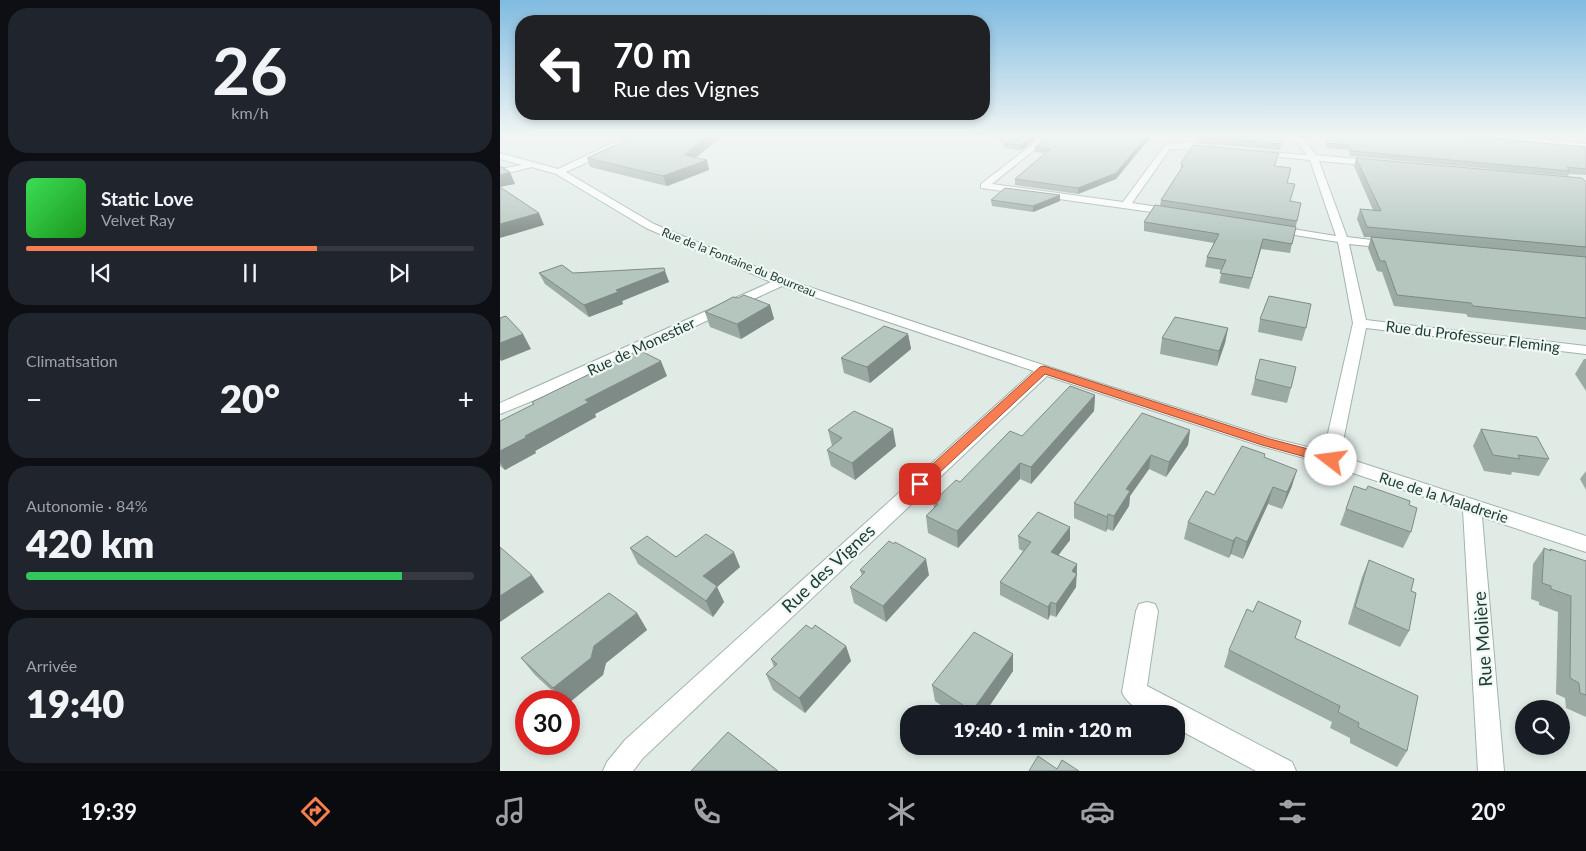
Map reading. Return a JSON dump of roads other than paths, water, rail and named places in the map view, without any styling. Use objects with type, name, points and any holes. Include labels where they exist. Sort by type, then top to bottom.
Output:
[{"type":"street","name":"Rue de la Fontaine du Bourreau","points":[[555,171],[650,226],[781,282],[1044,370]]},
{"type":"street","points":[[1003,171],[984,186],[1183,214]]},
{"type":"street","points":[[1126,205],[1151,171]]},
{"type":"street","points":[[1319,171],[1344,240],[1360,323],[1331,460]]},
{"type":"street","points":[[1258,226],[1344,240],[1402,246]]},
{"type":"street","name":"Rue de Monestier","points":[[500,409],[537,394],[781,282]]},
{"type":"street","name":"Rue du Professeur Fleming","points":[[1360,323],[1586,350]]},
{"type":"street","name":"Rue de la Maladrerie","points":[[1044,370],[1267,442],[1331,460],[1586,544]]},
{"type":"street","name":"Rue des Vignes","points":[[616,771],[634,749],[1044,370]]},
{"type":"street","name":"Rue Molière","points":[[1472,507],[1491,771]]},
{"type":"street","points":[[1147,611],[1134,692],[1158,705]]},
{"type":"street","points":[[1185,719],[1283,771]]}]
